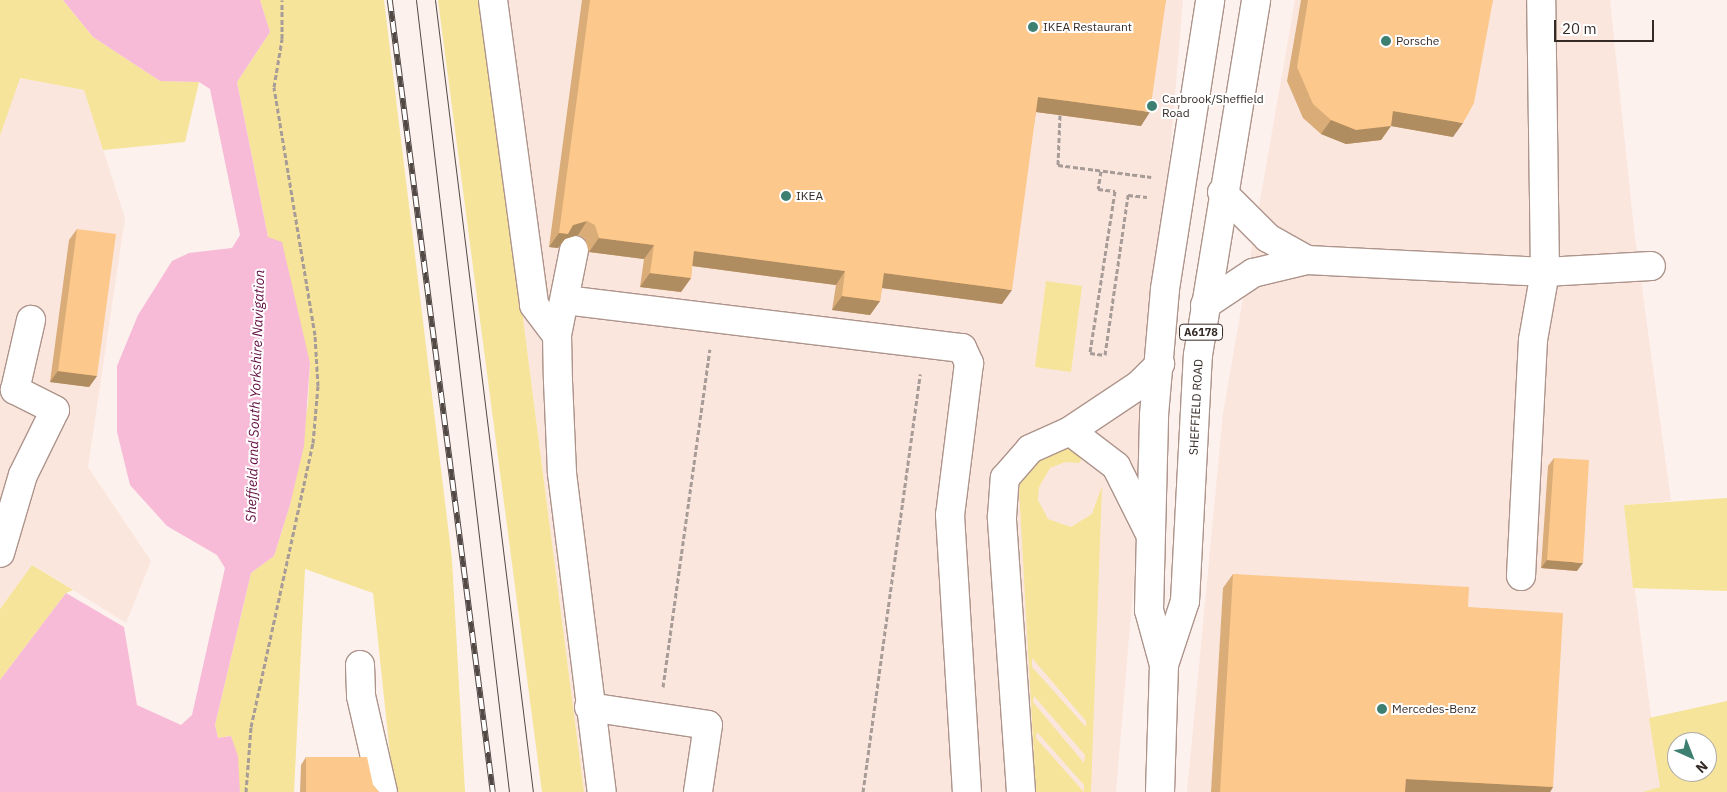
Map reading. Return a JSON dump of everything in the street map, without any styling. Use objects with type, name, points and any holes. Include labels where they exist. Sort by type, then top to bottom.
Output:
[{"type":"main road","points":[[493,0],[534,305],[557,335]]},
{"type":"main road","name":"SHEFFIELD ROAD","points":[[1164,665],[1149,610],[1150,534],[1164,289],[1210,0]]},
{"type":"main road","name":"SHEFFIELD ROAD","points":[[1160,792],[1164,665],[1185,601],[1205,305],[1222,192],[1256,0]]},
{"type":"main road","points":[[1521,576],[1533,340],[1545,272],[1540,0]]},
{"type":"main road","points":[[1222,192],[1268,238],[1307,260]]},
{"type":"main road","points":[[574,250],[557,335],[562,473],[589,708],[602,792]]},
{"type":"main road","points":[[1205,305],[1253,273],[1307,260],[1545,272],[1651,266]]},
{"type":"main road","points":[[565,300],[962,348],[969,363],[950,515],[967,792]]},
{"type":"main road","points":[[0,552],[24,475],[55,410],[15,390],[31,320]]},
{"type":"main road","points":[[1021,792],[1002,498],[1005,478],[1017,461],[1030,449],[1070,431],[1139,385],[1160,364]]},
{"type":"main road","points":[[1070,431],[1116,466],[1150,534]]},
{"type":"main road","points":[[360,665],[361,696],[383,792]]},
{"type":"main road","points":[[589,708],[708,725],[698,792]]},
{"type":"path","points":[[246,792],[251,727],[314,443],[318,386],[315,335],[274,87],[282,39],[282,0]]},
{"type":"path","points":[[1060,115],[1058,165],[1152,177],[1150,184]]},
{"type":"path","points":[[1101,171],[1098,189],[1115,192],[1090,352],[1105,355],[1128,195],[1146,198],[1148,191]]},
{"type":"path","points":[[658,718],[714,318]]},
{"type":"path","points":[[863,792],[924,344]]},
{"type":"shaded area","points":[[0,0],[63,0],[93,37],[160,81],[199,82],[185,142],[103,150],[84,90],[20,78],[0,136]]},
{"type":"shaded area","points":[[260,0],[384,0],[452,560],[465,792],[394,792],[373,593],[305,569],[294,792],[240,792],[231,736],[218,738],[215,725],[251,573],[274,556],[290,505],[308,404],[310,363],[268,237],[237,82],[270,32]]},
{"type":"shaded area","points":[[438,0],[482,0],[584,792],[542,792]]},
{"type":"shaded area","points":[[482,0],[1183,0],[1116,792],[584,792]]},
{"type":"shaded area","points":[[1295,0],[1610,0],[1634,229],[1671,501],[1624,505],[1660,787],[1643,792],[1187,792],[1223,413]]},
{"type":"shaded area","points":[[19,78],[84,90],[125,218],[88,467],[151,561],[126,623],[33,565],[0,609],[0,136]]},
{"type":"shaded area","points":[[1046,281],[1082,286],[1071,372],[1035,367]]},
{"type":"shaded area","points":[[1068,446],[1086,451],[1079,463],[1065,462],[1050,468],[1039,487],[1038,500],[1048,519],[1071,527],[1092,514],[1102,486],[1091,792],[1084,792],[1036,792],[1019,489],[1023,473],[1038,456]],"holes":[[[1032,658],[1086,721],[1086,727],[1032,667]],[[1034,696],[1085,755],[1084,763],[1033,702]],[[1037,732],[1084,785],[1084,792],[1036,738]]]},
{"type":"shaded area","points":[[1727,498],[1727,591],[1633,588],[1624,505]]},
{"type":"shaded area","points":[[32,565],[73,590],[66,593],[0,680],[0,609]]},
{"type":"shaded area","points":[[1727,701],[1727,792],[1643,792],[1660,787],[1649,718]]},
{"type":"water","name":"Sheffield and South Yorkshire Navigation","points":[[63,0],[260,0],[270,32],[237,82],[268,237],[282,242],[310,363],[304,446],[290,505],[274,556],[251,573],[215,725],[218,738],[231,736],[238,756],[240,792],[0,792],[0,680],[66,593],[124,627],[137,705],[181,725],[192,715],[225,568],[217,555],[167,526],[130,485],[117,432],[117,366],[138,315],[172,261],[189,253],[232,248],[240,235],[210,89],[199,82],[160,81],[93,37]]},
{"type":"building","name":"IKEA","points":[[590,0],[1166,0],[1150,112],[1038,97],[1012,290],[884,273],[880,301],[842,296],[845,271],[694,251],[691,278],[650,273],[654,245],[599,238],[595,225],[587,221],[573,225],[568,234],[559,233]]},
{"type":"building","name":"Porsche","points":[[1308,0],[1493,0],[1474,103],[1463,123],[1393,111],[1391,126],[1356,130],[1331,120],[1313,104],[1297,67]]},
{"type":"building","points":[[77,229],[116,234],[97,376],[58,371]]},
{"type":"building","points":[[1554,458],[1589,460],[1583,563],[1547,560]]},
{"type":"building","name":"Mercedes-Benz","points":[[1233,574],[1469,587],[1468,607],[1563,613],[1553,787],[1406,779],[1405,792],[1220,792]]},
{"type":"building","points":[[306,757],[367,757],[373,785],[379,792],[306,792]]},
{"type":"tram line","points":[[416,0],[509,792]]},
{"type":"tram line","points":[[435,0],[533,792]]},
{"type":"railway","points":[[390,0],[493,792]]},
{"type":"place","name":"IKEA Restaurant","points":[[1033,27]]},
{"type":"place","name":"Porsche","points":[[1386,41]]},
{"type":"place","name":"Carbrook/Sheffield Road","points":[[1152,106]]},
{"type":"place","name":"IKEA","points":[[786,196]]},
{"type":"place","name":"Mercedes-Benz","points":[[1382,709]]}]
